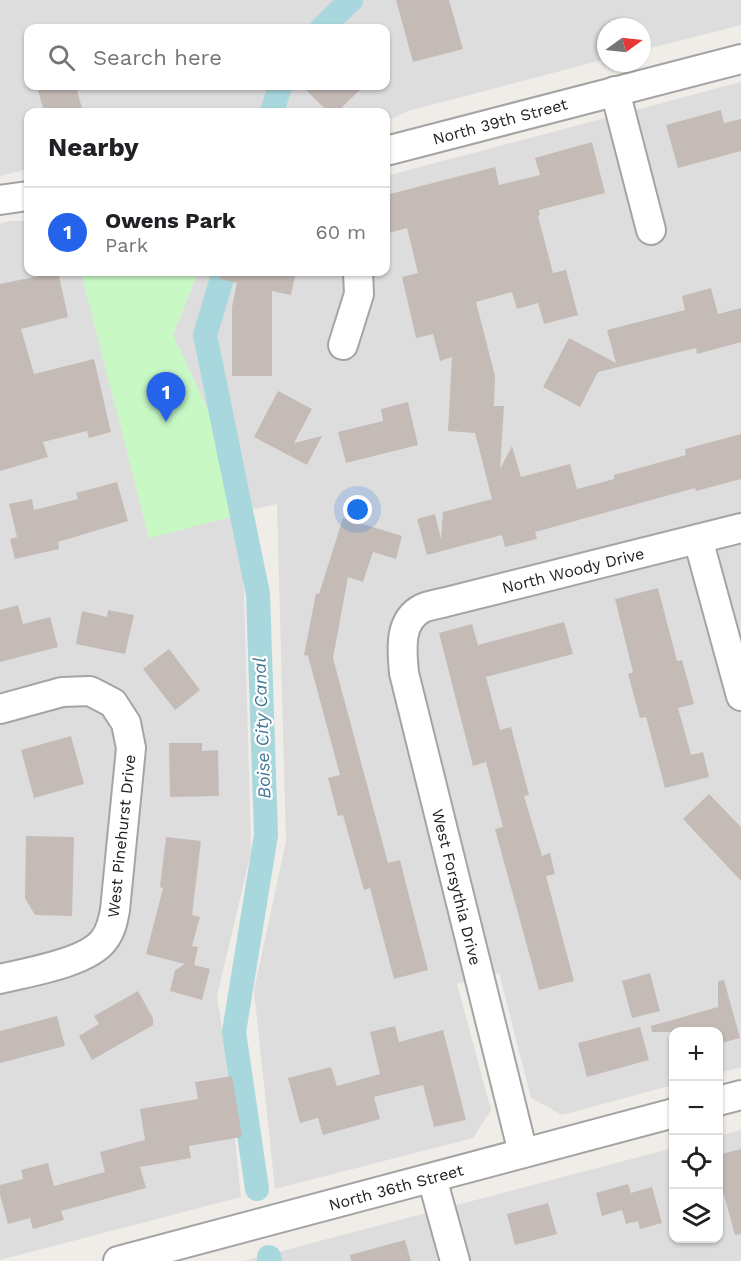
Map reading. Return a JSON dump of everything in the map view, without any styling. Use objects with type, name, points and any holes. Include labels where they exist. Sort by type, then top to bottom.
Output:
[{"type":"street","name":"North 39th Street","points":[[390,150],[741,59]]},
{"type":"street","points":[[615,91],[651,230]]},
{"type":"street","points":[[0,200],[24,197]]},
{"type":"street","points":[[343,345],[359,294],[358,276]]},
{"type":"street","name":"North Woody Drive","points":[[408,620],[422,609],[446,602],[741,528]]},
{"type":"street","points":[[698,539],[741,696]]},
{"type":"street","name":"West Forsythia Drive","points":[[408,620],[402,644],[404,673],[523,1154]]},
{"type":"street","name":"West Pinehurst Drive","points":[[0,709],[62,692],[90,691],[113,703],[126,723],[131,748],[115,910],[111,929],[103,942],[76,960],[0,979]]},
{"type":"street","points":[[723,1100],[741,1095]]},
{"type":"street","name":"North 36th Street","points":[[118,1261],[669,1114]]},
{"type":"street","points":[[432,1178],[455,1261]]},
{"type":"shaded area","points":[[0,0],[741,0],[741,25],[651,48],[651,18],[597,18],[597,61],[408,111],[390,119],[390,108],[24,108],[24,170],[0,176]]},
{"type":"shaded area","points":[[741,82],[741,1067],[723,1072],[723,1027],[669,1027],[669,1086],[562,1115],[531,1098],[499,973],[457,984],[491,1110],[473,1138],[275,1189],[254,990],[286,841],[277,504],[254,509],[173,335],[196,276],[390,276],[390,175]]},
{"type":"shaded area","points":[[9,221],[24,221],[24,276],[82,276],[149,537],[242,514],[251,852],[217,996],[226,1054],[241,1197],[0,1260],[0,224]]},
{"type":"shaded area","points":[[741,1130],[741,1261],[244,1261],[669,1149],[669,1243],[723,1243],[723,1135]]},
{"type":"green space","points":[[82,276],[196,276],[173,335],[254,509],[149,538]]},
{"type":"building","points":[[396,0],[449,0],[463,49],[413,62]]},
{"type":"building","points":[[38,90],[77,90],[82,108],[43,108]]},
{"type":"building","points":[[306,90],[360,90],[341,108],[324,108]]},
{"type":"building","points":[[721,110],[724,123],[741,119],[741,151],[678,168],[666,125]]},
{"type":"building","points":[[592,142],[605,193],[539,210],[540,215],[538,216],[553,273],[566,270],[578,315],[544,324],[538,303],[517,309],[512,292],[476,302],[495,376],[494,406],[504,406],[500,469],[512,446],[521,477],[570,464],[577,489],[614,479],[614,475],[686,455],[685,449],[741,434],[741,479],[696,491],[695,488],[535,532],[537,539],[505,547],[502,535],[427,555],[417,519],[435,514],[441,539],[443,512],[492,499],[475,433],[448,431],[452,357],[440,361],[433,334],[416,338],[402,277],[418,273],[407,228],[390,233],[390,194],[495,167],[499,185],[540,175],[535,158]]},
{"type":"building","points":[[39,276],[59,276],[68,317],[21,329],[34,374],[94,359],[111,432],[89,438],[87,431],[43,442],[48,457],[0,471],[0,284]]},
{"type":"building","points":[[220,276],[295,276],[291,295],[272,291],[272,376],[232,376],[232,307],[237,283],[220,279]]},
{"type":"building","points":[[711,288],[718,314],[741,308],[741,342],[697,354],[696,348],[598,372],[580,407],[543,387],[569,338],[616,363],[607,330],[685,310],[682,296]]},
{"type":"building","points":[[278,391],[312,409],[294,443],[322,436],[307,465],[254,437]]},
{"type":"building","points":[[408,402],[418,445],[346,463],[338,432],[383,421],[381,409]]},
{"type":"building","points":[[117,482],[128,521],[58,542],[59,549],[15,559],[10,539],[17,537],[9,504],[32,499],[34,510],[78,499],[76,493]]},
{"type":"building","points":[[343,518],[402,536],[396,559],[373,552],[363,582],[348,577],[333,658],[388,863],[400,860],[428,970],[394,979],[370,888],[364,890],[343,815],[338,816],[328,778],[340,775],[308,656],[304,655],[316,593],[319,594]]},
{"type":"building","points":[[658,588],[677,661],[682,660],[694,704],[678,708],[691,755],[703,752],[709,777],[665,788],[646,717],[640,718],[628,674],[633,672],[615,599]]},
{"type":"building","points":[[18,605],[23,624],[50,617],[58,647],[0,662],[0,610]]},
{"type":"building","points":[[108,610],[134,615],[125,654],[76,644],[82,611],[107,617]]},
{"type":"building","points":[[564,622],[573,654],[486,677],[500,730],[511,727],[529,795],[524,796],[542,856],[550,853],[555,874],[546,876],[574,981],[539,990],[495,829],[503,827],[486,762],[473,766],[439,633],[472,624],[478,645]]},
{"type":"building","points":[[169,649],[200,690],[175,710],[143,669]]},
{"type":"building","points":[[71,736],[84,784],[34,798],[21,750]]},
{"type":"building","points":[[169,743],[202,743],[202,751],[218,750],[219,796],[170,797]]},
{"type":"building","points":[[709,794],[741,827],[741,881],[683,819]]},
{"type":"building","points":[[26,836],[74,837],[72,916],[35,915],[25,898]]},
{"type":"building","points":[[166,837],[201,841],[192,915],[200,917],[192,946],[198,947],[194,965],[210,969],[202,1000],[170,991],[175,970],[185,964],[146,954],[163,888],[160,887]]},
{"type":"building","points":[[650,973],[660,1011],[632,1018],[622,981]]},
{"type":"building","points":[[724,980],[740,1038],[723,1043],[723,1027],[669,1027],[669,1032],[652,1032],[651,1026],[718,1007],[718,981]]},
{"type":"building","points":[[138,991],[153,1018],[153,1025],[92,1060],[79,1036],[99,1024],[94,1016]]},
{"type":"building","points":[[57,1016],[65,1046],[0,1063],[0,1031]]},
{"type":"building","points":[[395,1026],[399,1042],[443,1030],[466,1120],[434,1127],[423,1085],[374,1097],[380,1119],[323,1135],[318,1118],[300,1123],[288,1078],[331,1067],[337,1086],[380,1074],[370,1032]]},
{"type":"building","points":[[640,1027],[649,1060],[587,1077],[578,1043]]},
{"type":"building","points":[[232,1076],[242,1137],[189,1146],[191,1158],[140,1167],[146,1188],[61,1211],[64,1220],[33,1229],[30,1218],[8,1224],[0,1195],[0,1185],[23,1179],[21,1170],[48,1163],[54,1186],[105,1172],[100,1152],[145,1140],[140,1109],[198,1099],[195,1082]]},
{"type":"building","points":[[741,1149],[741,1234],[735,1235],[723,1191],[723,1154]]},
{"type":"building","points":[[628,1184],[631,1193],[652,1187],[662,1223],[640,1229],[638,1221],[626,1224],[622,1210],[602,1216],[596,1193]]},
{"type":"building","points":[[548,1203],[557,1234],[515,1245],[507,1214]]},
{"type":"building","points":[[405,1240],[411,1261],[351,1261],[350,1255]]},
{"type":"waterway","name":"Boise City Canal","points":[[326,24],[351,0]]},
{"type":"waterway","name":"Boise City Canal","points":[[273,108],[279,90]]},
{"type":"waterway","name":"Boise City Canal","points":[[223,276],[205,335],[258,594],[266,835],[234,1032],[257,1189]]},
{"type":"waterway","name":"Boise City Canal","points":[[269,1257],[270,1261]]},
{"type":"place","name":"Owens Park","points":[[166,422]]}]
